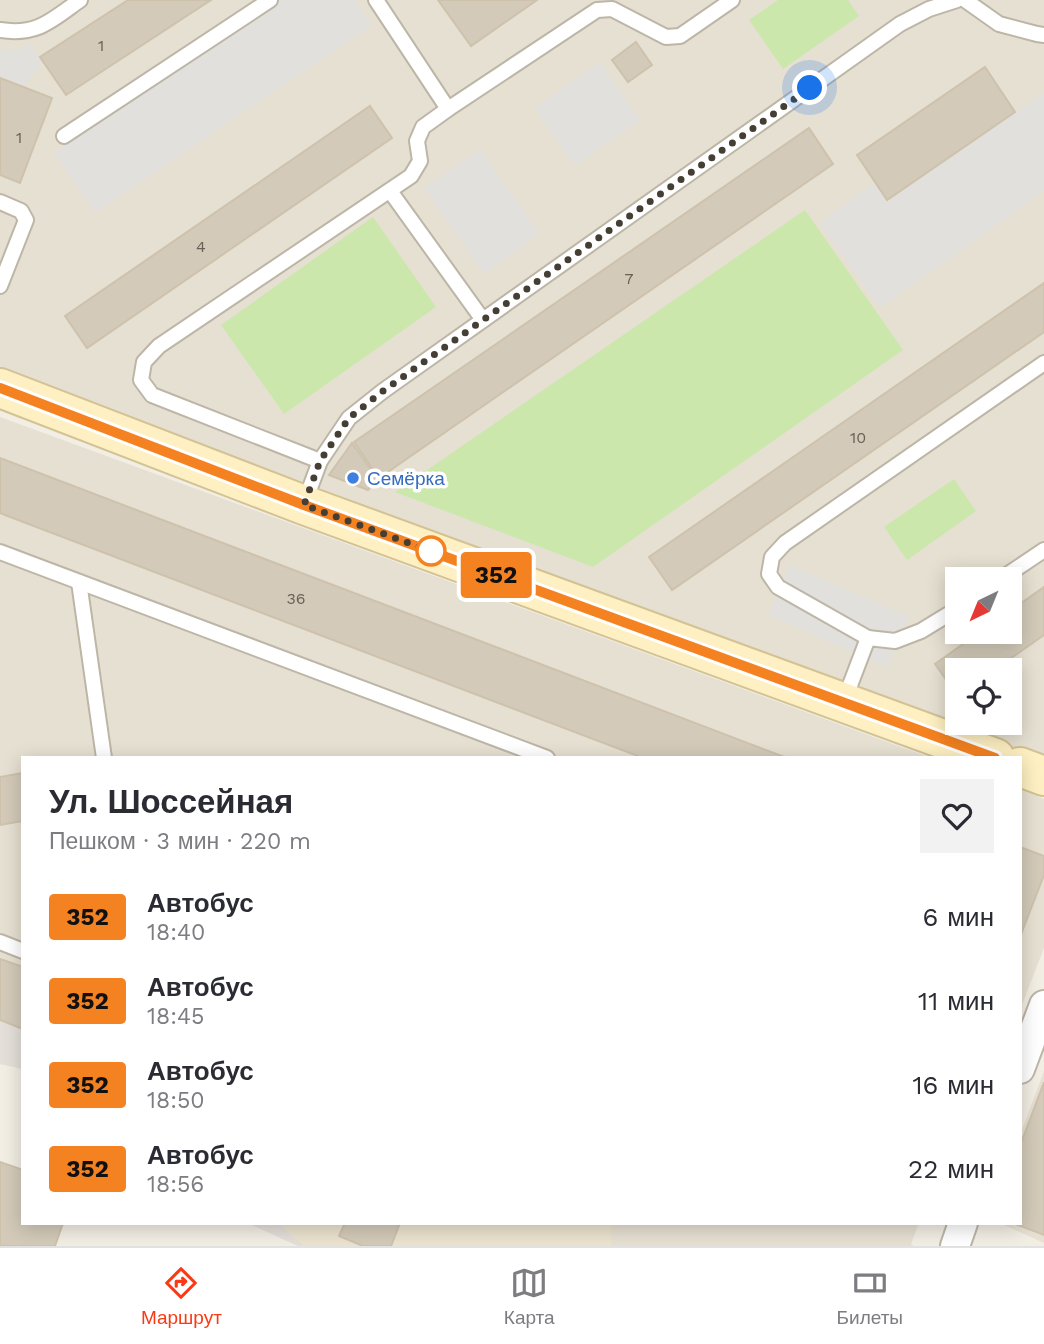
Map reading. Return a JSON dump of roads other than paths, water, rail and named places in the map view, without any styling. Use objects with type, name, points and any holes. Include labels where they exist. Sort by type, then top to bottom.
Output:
[{"type":"street","points":[[0,388],[304,505],[990,756]]},
{"type":"street","points":[[1022,768],[1044,776]]},
{"type":"street","points":[[1022,1064],[1044,1005]]},
{"type":"lane","points":[[0,30],[23,32],[38,28],[80,0]]},
{"type":"lane","points":[[64,136],[270,0]]},
{"type":"lane","points":[[376,0],[448,109]]},
{"type":"lane","points":[[320,461],[152,395],[141,380],[144,362],[159,346],[411,176],[420,160],[417,141],[423,127],[597,10],[612,9],[666,37],[680,36],[733,0]]},
{"type":"lane","points":[[304,505],[320,461],[349,418],[383,391],[900,24],[929,9],[957,0]]},
{"type":"lane","points":[[965,0],[999,24],[1044,35]]},
{"type":"lane","points":[[390,191],[483,320]]},
{"type":"lane","points":[[0,202],[21,211],[26,220],[0,286]]},
{"type":"lane","points":[[945,616],[921,631],[895,640],[868,638],[778,587],[769,574],[772,556],[785,543],[1044,363]]},
{"type":"lane","points":[[1019,567],[1044,550]]},
{"type":"lane","points":[[0,552],[542,756]]},
{"type":"lane","points":[[79,582],[104,756]]},
{"type":"lane","points":[[844,702],[868,638]]},
{"type":"lane","points":[[0,942],[21,950]]},
{"type":"place","name":"Семёрка","points":[[353,478]]}]
